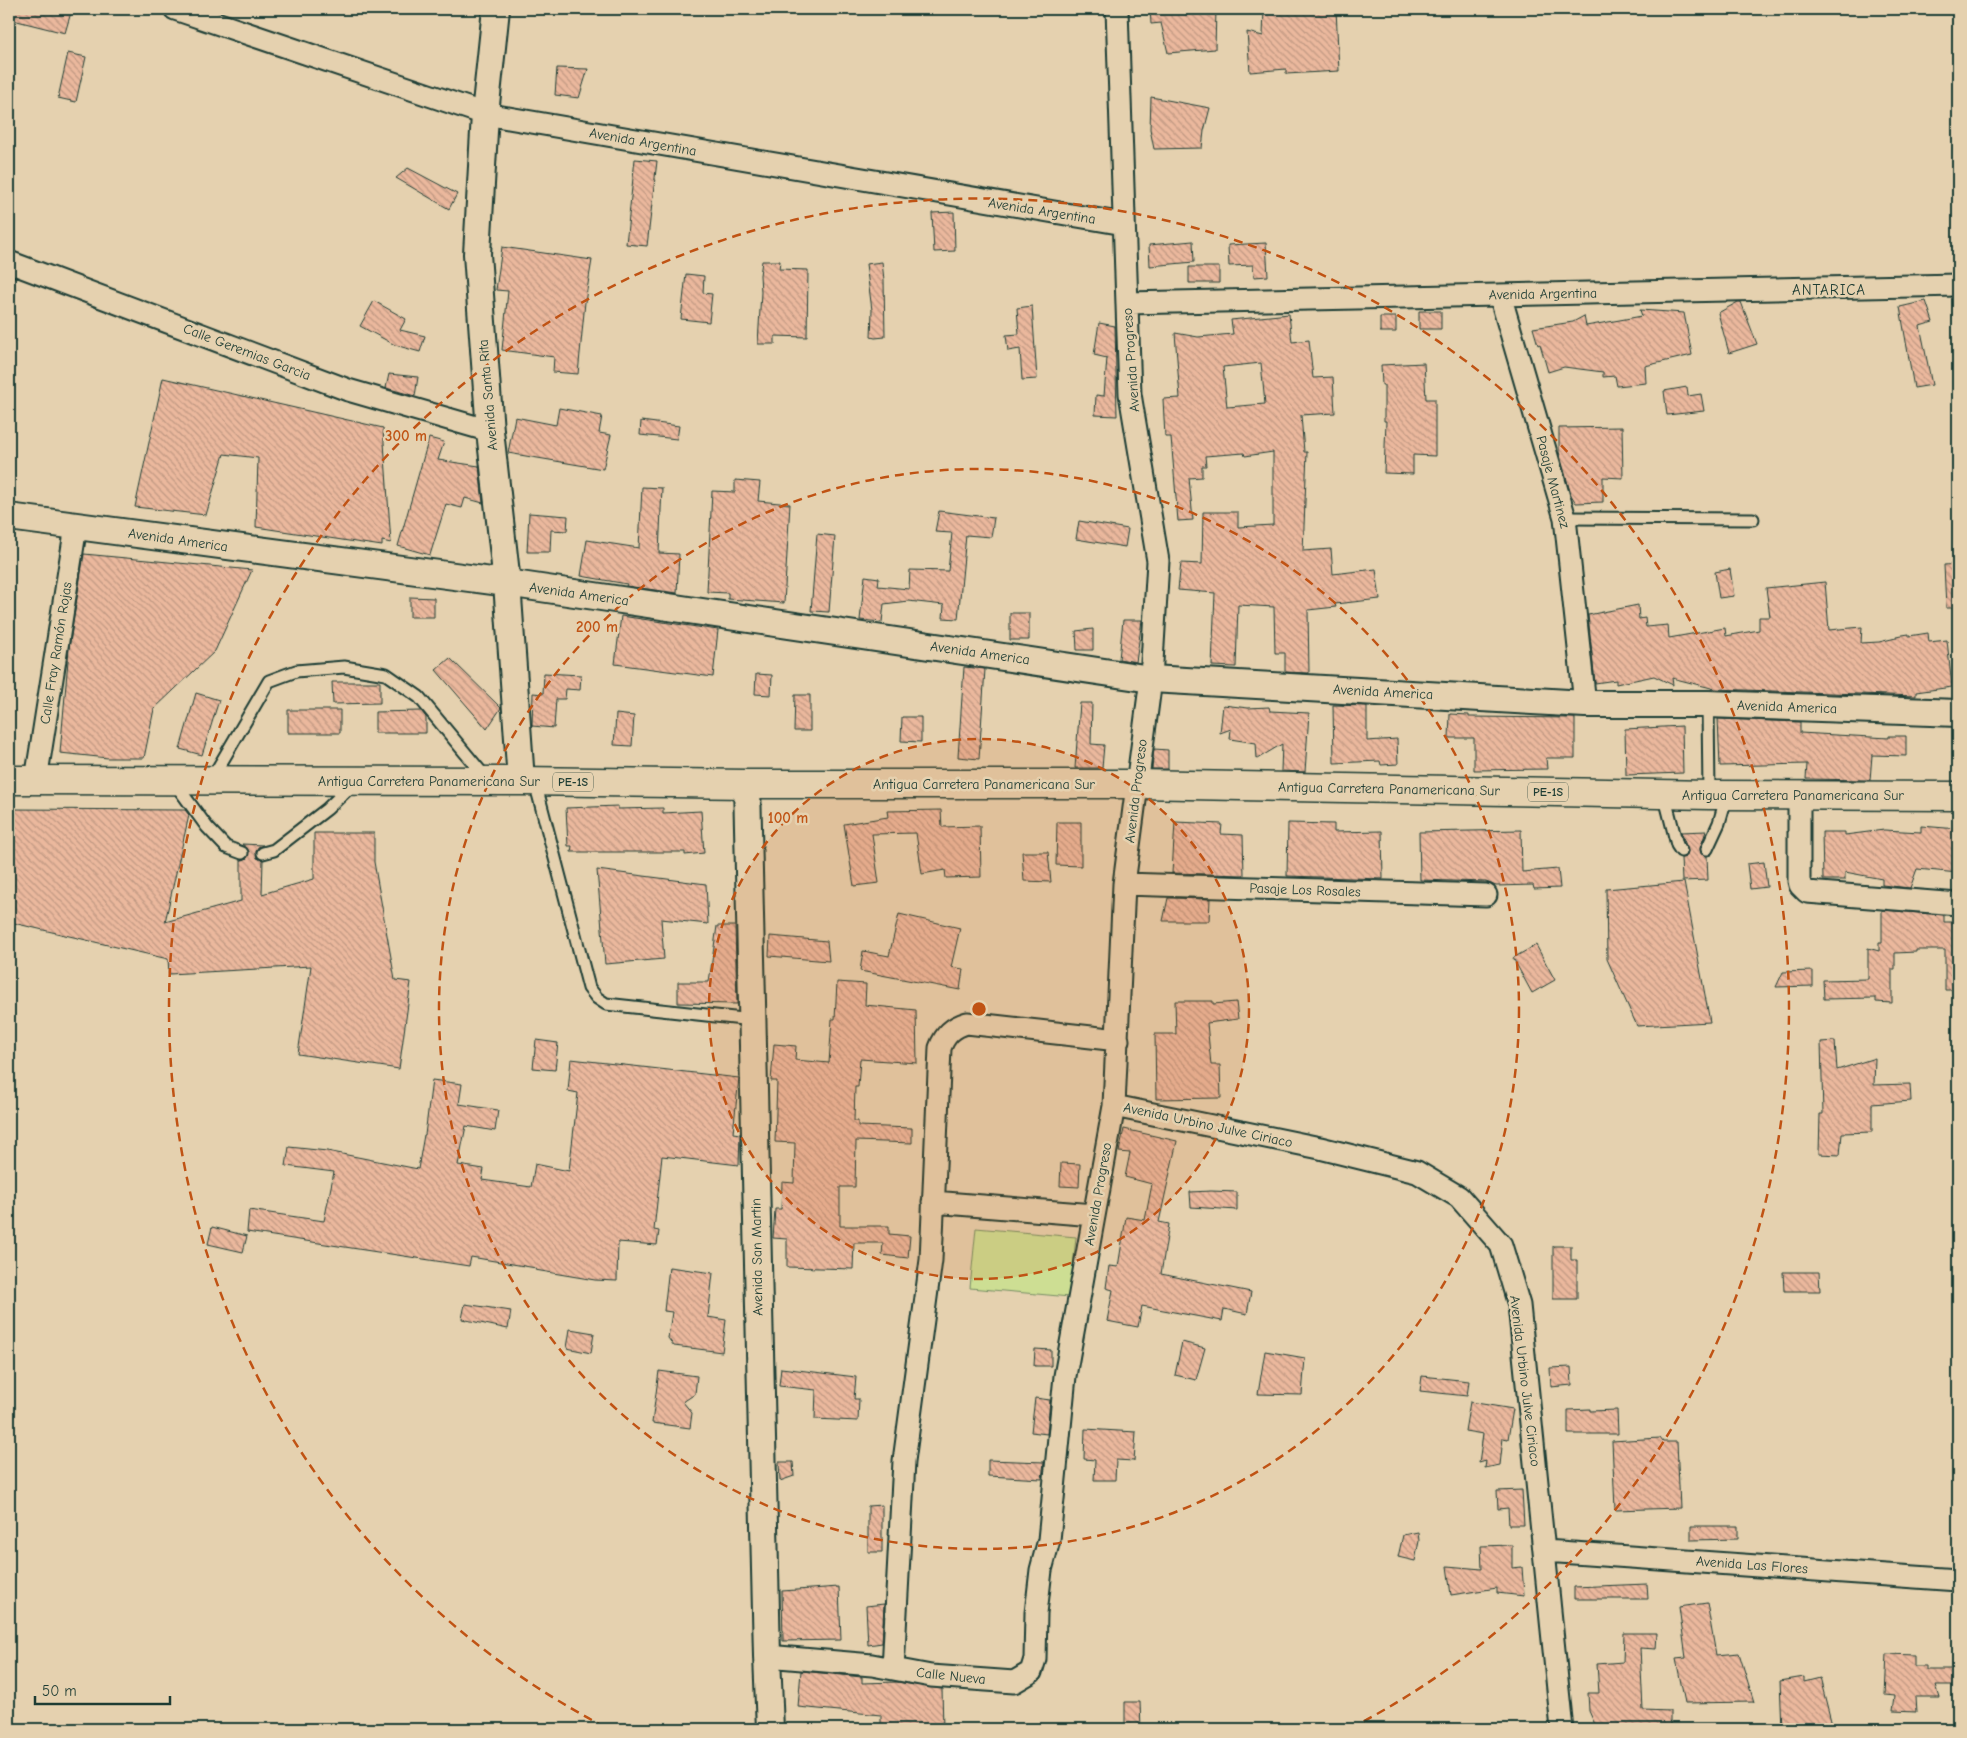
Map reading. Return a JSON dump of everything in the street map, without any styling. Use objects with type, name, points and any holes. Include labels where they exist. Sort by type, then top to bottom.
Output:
[{"type":"highway","name":"Antigua Carretera Panamericana Sur","points":[[9,780],[1137,784],[1718,795],[1958,796]]},
{"type":"street","name":"Avenida Argentina","points":[[175,9],[485,114],[1124,224]]},
{"type":"street","name":"Avenida Santa Rita","points":[[496,9],[485,114],[477,254],[490,431],[528,782]]},
{"type":"street","name":"Avenida Progreso","points":[[1040,1570],[1049,1540],[1065,1376],[1114,1106],[1124,884],[1151,678],[1158,561],[1130,394],[1117,9]]},
{"type":"street","name":"Calle Geremias Garcia","points":[[9,262],[348,390],[490,431]]},
{"type":"street","name":"Avenida Argentina","points":[[1127,303],[1958,285]]},
{"type":"street","name":"Pasaje Martinez","points":[[1500,295],[1565,518],[1585,704]]},
{"type":"street","name":"Avenida America","points":[[9,517],[507,583],[1151,678],[1585,704],[1708,704],[1958,713]]},
{"type":"street","name":"Calle Fray Ramón Rojas","points":[[36,780],[76,526]]},
{"type":"street","name":"Avenida San Martin","points":[[747,784],[770,1729]]},
{"type":"street","points":[[1800,795],[1799,881],[1800,885],[1807,892],[1958,904]]},
{"type":"street","name":"Pasaje Los Rosales","points":[[1124,884],[1486,896]]},
{"type":"street","points":[[894,1668],[904,1461],[931,1260],[940,1048],[943,1039],[950,1031],[967,1023],[1118,1040]]},
{"type":"street","name":"Avenida Urbino Julve Ciriaco","points":[[1114,1106],[1320,1148],[1417,1172],[1459,1197],[1501,1245],[1519,1305],[1562,1729]]},
{"type":"street","points":[[933,1202],[1094,1215]]},
{"type":"street","name":"Avenida Las Flores","points":[[1545,1551],[1958,1580]]},
{"type":"street","name":"Calle Nueva","points":[[767,1656],[872,1665],[931,1676],[1014,1682],[1031,1672],[1036,1659],[1036,1613],[1040,1570]]},
{"type":"lane","points":[[1565,518],[1753,519]]},
{"type":"lane","points":[[211,781],[270,681],[296,671],[344,667],[386,674],[419,696],[489,781]]},
{"type":"lane","points":[[1707,850],[1720,823],[1708,704]]},
{"type":"lane","points":[[173,780],[207,828],[226,847],[242,854]]},
{"type":"lane","points":[[263,853],[274,850],[327,809],[356,781]]},
{"type":"lane","points":[[528,782],[589,988],[597,998],[606,1004],[752,1020]]},
{"type":"lane","points":[[1664,794],[1677,845],[1681,851]]},
{"type":"green space","points":[[976,1228],[1076,1237],[1070,1297],[970,1288]]},
{"type":"building","points":[[9,9],[72,9],[65,33],[9,19]]},
{"type":"building","points":[[1150,9],[1216,9],[1215,49],[1168,53],[1161,23],[1151,24]]},
{"type":"building","points":[[1264,9],[1336,9],[1339,71],[1286,74],[1286,69],[1250,72],[1247,32],[1263,36]]},
{"type":"building","points":[[68,53],[86,57],[76,102],[58,98]]},
{"type":"building","points":[[557,68],[588,69],[579,98],[555,95]]},
{"type":"building","points":[[1151,97],[1210,108],[1202,148],[1154,149],[1150,129]]},
{"type":"building","points":[[635,159],[657,161],[647,246],[626,244]]},
{"type":"building","points":[[408,168],[457,194],[449,209],[396,178]]},
{"type":"building","points":[[954,212],[955,251],[934,252],[932,213]]},
{"type":"building","points":[[1193,241],[1194,262],[1150,266],[1149,245]]},
{"type":"building","points":[[1266,243],[1268,276],[1254,277],[1253,265],[1229,266],[1228,245]]},
{"type":"building","points":[[502,247],[592,260],[585,302],[578,374],[553,372],[554,357],[502,350],[508,291],[496,290]]},
{"type":"building","points":[[762,261],[780,261],[779,269],[808,270],[807,337],[775,336],[775,344],[758,344]]},
{"type":"building","points":[[882,262],[885,337],[875,338],[871,337],[872,310],[866,264]]},
{"type":"building","points":[[1189,267],[1219,267],[1219,283],[1189,283]]},
{"type":"building","points":[[686,274],[704,276],[703,293],[712,294],[709,322],[681,319]]},
{"type":"building","points":[[374,301],[406,319],[400,330],[425,336],[420,352],[395,345],[360,326]]},
{"type":"building","points":[[1926,301],[1933,322],[1920,326],[1932,385],[1914,388],[1900,307]]},
{"type":"building","points":[[1741,302],[1757,344],[1729,353],[1718,313]]},
{"type":"building","points":[[1032,306],[1037,379],[1022,380],[1020,349],[1008,351],[1006,335],[1019,334],[1017,308]]},
{"type":"building","points":[[1640,310],[1684,313],[1692,355],[1645,366],[1646,383],[1617,386],[1615,376],[1603,377],[1603,372],[1564,367],[1548,372],[1533,328],[1573,322],[1584,316],[1586,326],[1642,316]]},
{"type":"building","points":[[1419,311],[1441,311],[1441,329],[1419,329]]},
{"type":"building","points":[[1289,314],[1292,342],[1309,340],[1313,378],[1333,377],[1335,413],[1301,415],[1304,452],[1307,452],[1303,551],[1331,549],[1333,574],[1376,569],[1380,599],[1335,604],[1336,607],[1308,610],[1309,673],[1285,672],[1285,653],[1275,653],[1274,607],[1238,605],[1236,667],[1212,666],[1215,593],[1178,590],[1181,563],[1202,564],[1203,512],[1238,512],[1238,527],[1273,525],[1273,452],[1245,456],[1244,453],[1205,456],[1206,466],[1202,466],[1202,477],[1189,478],[1193,520],[1178,521],[1171,437],[1165,437],[1163,399],[1180,398],[1175,333],[1198,337],[1233,334],[1231,320]],"holes":[[[1261,363],[1265,404],[1227,407],[1223,367]]]},
{"type":"building","points":[[1380,317],[1396,317],[1396,332],[1380,332]]},
{"type":"building","points":[[1099,323],[1115,326],[1117,416],[1095,415],[1096,395],[1104,396],[1107,358],[1094,355]]},
{"type":"building","points":[[1424,363],[1426,399],[1435,399],[1435,456],[1413,455],[1413,474],[1384,473],[1386,421],[1384,421],[1384,385],[1382,385],[1381,365]]},
{"type":"building","points":[[389,374],[418,377],[415,396],[386,388]]},
{"type":"building","points":[[163,378],[383,428],[391,543],[382,541],[382,546],[256,527],[258,458],[224,454],[206,515],[135,507]]},
{"type":"building","points":[[1687,387],[1688,396],[1701,394],[1704,411],[1667,415],[1664,391]]},
{"type":"building","points":[[559,408],[602,416],[599,433],[611,435],[603,469],[508,453],[515,417],[556,425]]},
{"type":"building","points":[[641,421],[679,426],[677,439],[640,435]]},
{"type":"building","points":[[1622,427],[1623,478],[1603,477],[1603,502],[1576,503],[1571,495],[1559,452],[1559,428]]},
{"type":"building","points":[[429,438],[444,442],[438,460],[479,466],[483,503],[465,498],[462,508],[446,504],[430,555],[398,546]]},
{"type":"building","points":[[735,480],[760,482],[758,501],[790,504],[784,603],[728,599],[728,593],[707,592],[712,491],[735,492]]},
{"type":"building","points":[[642,487],[662,488],[659,553],[679,554],[677,593],[626,586],[627,584],[581,576],[587,540],[639,548]]},
{"type":"building","points":[[939,511],[994,518],[991,537],[966,535],[958,619],[943,618],[944,605],[908,601],[884,604],[882,622],[860,620],[865,576],[879,578],[878,586],[909,589],[910,570],[948,571],[952,533],[935,532]]},
{"type":"building","points":[[529,513],[568,516],[567,531],[551,530],[550,552],[527,552]]},
{"type":"building","points":[[1079,521],[1128,529],[1125,547],[1076,539]]},
{"type":"building","points":[[817,534],[835,536],[829,612],[811,611]]},
{"type":"building","points":[[84,554],[252,570],[215,651],[154,709],[144,758],[108,758],[60,753],[69,649]]},
{"type":"building","points":[[1958,564],[1958,608],[1946,608],[1944,565]]},
{"type":"building","points":[[1730,569],[1734,596],[1719,598],[1715,572]]},
{"type":"building","points":[[1825,582],[1829,630],[1862,627],[1861,643],[1879,642],[1909,634],[1909,636],[1928,633],[1929,642],[1947,640],[1952,687],[1916,692],[1916,696],[1715,689],[1672,678],[1673,685],[1654,676],[1616,684],[1616,680],[1595,683],[1588,615],[1638,605],[1639,619],[1645,618],[1646,627],[1668,625],[1669,638],[1725,628],[1726,636],[1759,630],[1759,617],[1770,617],[1766,588]]},
{"type":"building","points":[[410,597],[434,598],[434,617],[410,617]]},
{"type":"building","points":[[1010,613],[1029,613],[1029,640],[1010,640]]},
{"type":"building","points":[[621,616],[718,630],[713,677],[615,664]]},
{"type":"building","points":[[1123,620],[1142,620],[1136,662],[1119,659]]},
{"type":"building","points":[[1093,629],[1093,650],[1077,650],[1076,631]]},
{"type":"building","points":[[450,658],[501,708],[487,729],[436,670]]},
{"type":"building","points":[[964,667],[985,669],[979,759],[958,757]]},
{"type":"building","points":[[544,673],[581,675],[580,690],[566,689],[565,699],[556,699],[554,728],[532,726],[533,693],[543,694]]},
{"type":"building","points":[[756,674],[772,675],[771,695],[755,694]]},
{"type":"building","points":[[332,682],[380,682],[380,703],[333,704]]},
{"type":"building","points":[[196,693],[219,700],[202,755],[180,749]]},
{"type":"building","points":[[795,695],[810,695],[810,731],[794,731]]},
{"type":"building","points":[[1080,703],[1092,703],[1091,744],[1104,745],[1102,768],[1075,768]]},
{"type":"building","points":[[1223,705],[1248,708],[1269,707],[1270,711],[1309,713],[1305,772],[1281,771],[1282,744],[1257,759],[1256,743],[1230,739],[1231,729],[1220,733]]},
{"type":"building","points":[[1333,705],[1367,706],[1367,741],[1397,739],[1398,764],[1381,765],[1380,761],[1334,763]]},
{"type":"building","points":[[288,710],[340,710],[340,733],[288,733]]},
{"type":"building","points":[[421,711],[426,717],[426,733],[375,733],[375,712]]},
{"type":"building","points":[[616,714],[634,716],[632,746],[614,745]]},
{"type":"building","points":[[1450,714],[1469,715],[1469,717],[1575,718],[1575,758],[1546,758],[1547,769],[1474,770],[1474,738],[1449,738]]},
{"type":"building","points":[[902,717],[921,717],[921,742],[901,741]]},
{"type":"building","points":[[1718,719],[1800,722],[1800,733],[1889,738],[1889,736],[1906,736],[1906,756],[1872,755],[1870,780],[1806,779],[1807,764],[1720,766]]},
{"type":"building","points":[[1682,726],[1683,773],[1626,775],[1625,729]]},
{"type":"building","points":[[1154,749],[1168,750],[1168,769],[1152,769]]},
{"type":"building","points":[[618,806],[618,809],[663,808],[663,813],[701,811],[704,853],[685,855],[685,852],[571,852],[572,846],[568,846],[566,808]]},
{"type":"building","points":[[9,809],[185,810],[189,815],[165,922],[241,901],[241,860],[247,858],[249,852],[242,844],[263,845],[258,847],[256,852],[257,858],[263,860],[262,894],[314,879],[314,833],[374,833],[374,862],[395,980],[411,982],[399,1069],[298,1054],[311,966],[169,974],[168,959],[9,922]]},
{"type":"building","points":[[941,810],[942,827],[980,826],[981,877],[946,878],[945,870],[922,874],[916,833],[872,834],[879,883],[854,886],[844,824],[888,817],[887,811]]},
{"type":"building","points":[[1057,822],[1081,822],[1081,866],[1056,865]]},
{"type":"building","points":[[1175,822],[1222,824],[1221,834],[1243,835],[1244,875],[1172,873]]},
{"type":"building","points":[[1288,823],[1334,824],[1334,832],[1382,831],[1383,879],[1287,876]]},
{"type":"building","points":[[1921,826],[1958,829],[1958,873],[1917,869],[1910,888],[1882,885],[1882,879],[1845,872],[1845,880],[1823,880],[1822,832],[1845,832],[1845,835],[1884,830],[1921,832]]},
{"type":"building","points":[[1521,830],[1522,872],[1558,869],[1560,888],[1534,889],[1533,885],[1496,886],[1486,882],[1420,880],[1419,832]]},
{"type":"building","points":[[1706,831],[1700,849],[1701,854],[1707,856],[1708,880],[1682,881],[1681,858],[1686,857],[1688,851],[1681,832]]},
{"type":"building","points":[[1022,852],[1048,852],[1051,882],[1024,881]]},
{"type":"building","points":[[1764,862],[1767,887],[1750,889],[1747,864]]},
{"type":"building","points":[[597,870],[706,884],[708,924],[661,919],[664,959],[605,964]]},
{"type":"building","points":[[1684,882],[1710,1022],[1637,1026],[1607,959],[1606,889]]},
{"type":"building","points":[[1168,898],[1210,899],[1209,921],[1163,921]]},
{"type":"building","points":[[1882,910],[1944,915],[1944,922],[1958,922],[1958,990],[1945,990],[1945,950],[1916,950],[1916,952],[1895,953],[1895,969],[1892,969],[1892,1003],[1876,1002],[1876,998],[1824,999],[1823,980],[1868,979],[1868,948],[1879,951],[1879,943],[1882,943]]},
{"type":"building","points":[[899,914],[960,928],[951,967],[963,969],[960,990],[860,971],[863,951],[889,956]]},
{"type":"building","points":[[717,926],[735,926],[737,1004],[678,1003],[678,982],[709,982]]},
{"type":"building","points":[[770,936],[827,941],[829,961],[769,956]]},
{"type":"building","points":[[1536,945],[1555,980],[1532,993],[1513,958]]},
{"type":"building","points":[[1813,971],[1813,986],[1776,987],[1783,972]]},
{"type":"building","points":[[837,982],[866,984],[865,1005],[916,1010],[917,1063],[860,1059],[858,1087],[855,1087],[854,1121],[858,1121],[858,1126],[912,1128],[912,1143],[856,1141],[855,1187],[840,1187],[840,1226],[889,1226],[889,1234],[910,1236],[908,1258],[882,1255],[883,1243],[854,1243],[853,1269],[787,1267],[787,1239],[773,1238],[775,1209],[781,1209],[782,1182],[794,1183],[795,1143],[775,1142],[777,1081],[771,1081],[774,1044],[796,1046],[795,1060],[829,1063],[832,1019],[835,1019]]},
{"type":"building","points":[[1175,1001],[1213,1001],[1213,1004],[1236,1002],[1238,1019],[1207,1023],[1211,1065],[1220,1065],[1221,1098],[1156,1099],[1155,1034],[1176,1034]]},
{"type":"building","points":[[536,1040],[558,1043],[555,1070],[533,1068]]},
{"type":"building","points":[[1835,1041],[1837,1070],[1875,1058],[1874,1085],[1910,1084],[1911,1101],[1872,1104],[1872,1132],[1842,1133],[1840,1155],[1819,1154],[1820,1114],[1823,1114],[1821,1042]]},
{"type":"building","points":[[571,1059],[739,1078],[733,1133],[740,1134],[739,1165],[662,1156],[654,1230],[659,1231],[657,1245],[618,1242],[617,1281],[595,1280],[471,1257],[469,1266],[247,1232],[249,1210],[324,1221],[334,1172],[286,1166],[289,1147],[327,1151],[418,1169],[425,1135],[432,1080],[462,1084],[459,1104],[498,1110],[495,1131],[466,1126],[458,1165],[484,1169],[482,1180],[531,1187],[535,1164],[569,1171],[578,1093],[568,1091]]},
{"type":"building","points":[[1124,1129],[1177,1141],[1159,1222],[1169,1224],[1161,1274],[1251,1292],[1247,1314],[1224,1309],[1222,1321],[1142,1306],[1138,1327],[1107,1321],[1113,1290],[1106,1288],[1109,1266],[1118,1267],[1126,1217],[1145,1220],[1152,1184],[1125,1177],[1130,1153],[1119,1152]]},
{"type":"building","points":[[1061,1163],[1080,1164],[1079,1187],[1060,1186]]},
{"type":"building","points":[[1190,1192],[1237,1192],[1237,1210],[1191,1207]]},
{"type":"building","points":[[212,1227],[247,1236],[243,1252],[208,1244]]},
{"type":"building","points":[[1553,1246],[1571,1246],[1571,1260],[1577,1260],[1577,1299],[1553,1299]]},
{"type":"building","points":[[669,1267],[713,1273],[708,1317],[726,1320],[722,1352],[674,1346],[668,1338],[672,1312],[664,1311]]},
{"type":"building","points":[[1783,1272],[1819,1272],[1820,1291],[1784,1291]]},
{"type":"building","points":[[465,1304],[511,1311],[508,1329],[462,1319]]},
{"type":"building","points":[[570,1329],[594,1333],[591,1353],[567,1348]]},
{"type":"building","points":[[1182,1342],[1205,1348],[1196,1380],[1175,1375]]},
{"type":"building","points":[[1035,1349],[1051,1350],[1051,1366],[1034,1366]]},
{"type":"building","points":[[1265,1351],[1305,1358],[1302,1395],[1258,1394]]},
{"type":"building","points":[[1571,1367],[1572,1385],[1551,1387],[1550,1368]]},
{"type":"building","points":[[781,1368],[856,1377],[854,1399],[859,1399],[858,1421],[815,1419],[816,1390],[779,1386]]},
{"type":"building","points":[[659,1371],[697,1376],[695,1394],[683,1402],[692,1413],[690,1428],[652,1423]]},
{"type":"building","points":[[1422,1376],[1469,1381],[1467,1396],[1420,1391]]},
{"type":"building","points":[[1035,1398],[1050,1400],[1047,1434],[1031,1432]]},
{"type":"building","points":[[1470,1402],[1513,1409],[1508,1439],[1503,1438],[1500,1465],[1485,1468],[1486,1461],[1479,1463],[1483,1434],[1465,1431]]},
{"type":"building","points":[[1590,1409],[1590,1411],[1617,1410],[1618,1434],[1568,1434],[1568,1410]]},
{"type":"building","points":[[1085,1429],[1136,1432],[1134,1461],[1116,1460],[1115,1480],[1094,1480],[1095,1460],[1084,1459]]},
{"type":"building","points":[[1660,1438],[1663,1442],[1677,1442],[1680,1508],[1615,1510],[1612,1441]]},
{"type":"building","points":[[988,1460],[1044,1462],[1042,1479],[988,1476]]},
{"type":"building","points":[[779,1462],[793,1462],[794,1476],[780,1481]]},
{"type":"building","points":[[1522,1490],[1524,1525],[1509,1525],[1508,1508],[1498,1509],[1497,1491]]},
{"type":"building","points":[[882,1505],[882,1552],[868,1552],[868,1506]]},
{"type":"building","points":[[1691,1526],[1738,1526],[1738,1539],[1691,1540]]},
{"type":"building","points":[[1418,1532],[1419,1541],[1415,1561],[1398,1557],[1403,1535]]},
{"type":"building","points":[[1512,1545],[1512,1568],[1522,1567],[1524,1596],[1497,1593],[1497,1588],[1451,1595],[1447,1566],[1482,1569],[1481,1546]]},
{"type":"building","points":[[1647,1584],[1648,1599],[1574,1599],[1574,1587]]},
{"type":"building","points":[[839,1587],[841,1640],[783,1641],[782,1591]]},
{"type":"building","points":[[1707,1603],[1716,1655],[1739,1653],[1754,1702],[1685,1703],[1676,1659],[1686,1658],[1679,1607]]},
{"type":"building","points":[[884,1604],[882,1643],[868,1645],[866,1606]]},
{"type":"building","points":[[1624,1633],[1657,1633],[1656,1649],[1640,1648],[1643,1710],[1670,1711],[1670,1729],[1597,1729],[1589,1711],[1588,1693],[1599,1693],[1597,1664],[1623,1662]]},
{"type":"building","points":[[1887,1654],[1914,1655],[1914,1666],[1926,1666],[1926,1670],[1958,1670],[1958,1685],[1936,1685],[1940,1697],[1915,1697],[1916,1712],[1893,1711],[1895,1696],[1885,1695]]},
{"type":"building","points":[[801,1671],[862,1677],[862,1683],[897,1682],[942,1689],[943,1729],[881,1729],[881,1715],[798,1707]]},
{"type":"building","points":[[1804,1677],[1804,1682],[1820,1678],[1832,1725],[1782,1729],[1780,1681]]},
{"type":"building","points":[[1125,1702],[1140,1702],[1141,1729],[1125,1729]]},
{"type":"district","name":"ANTARICA","points":[[1829,290]]}]
